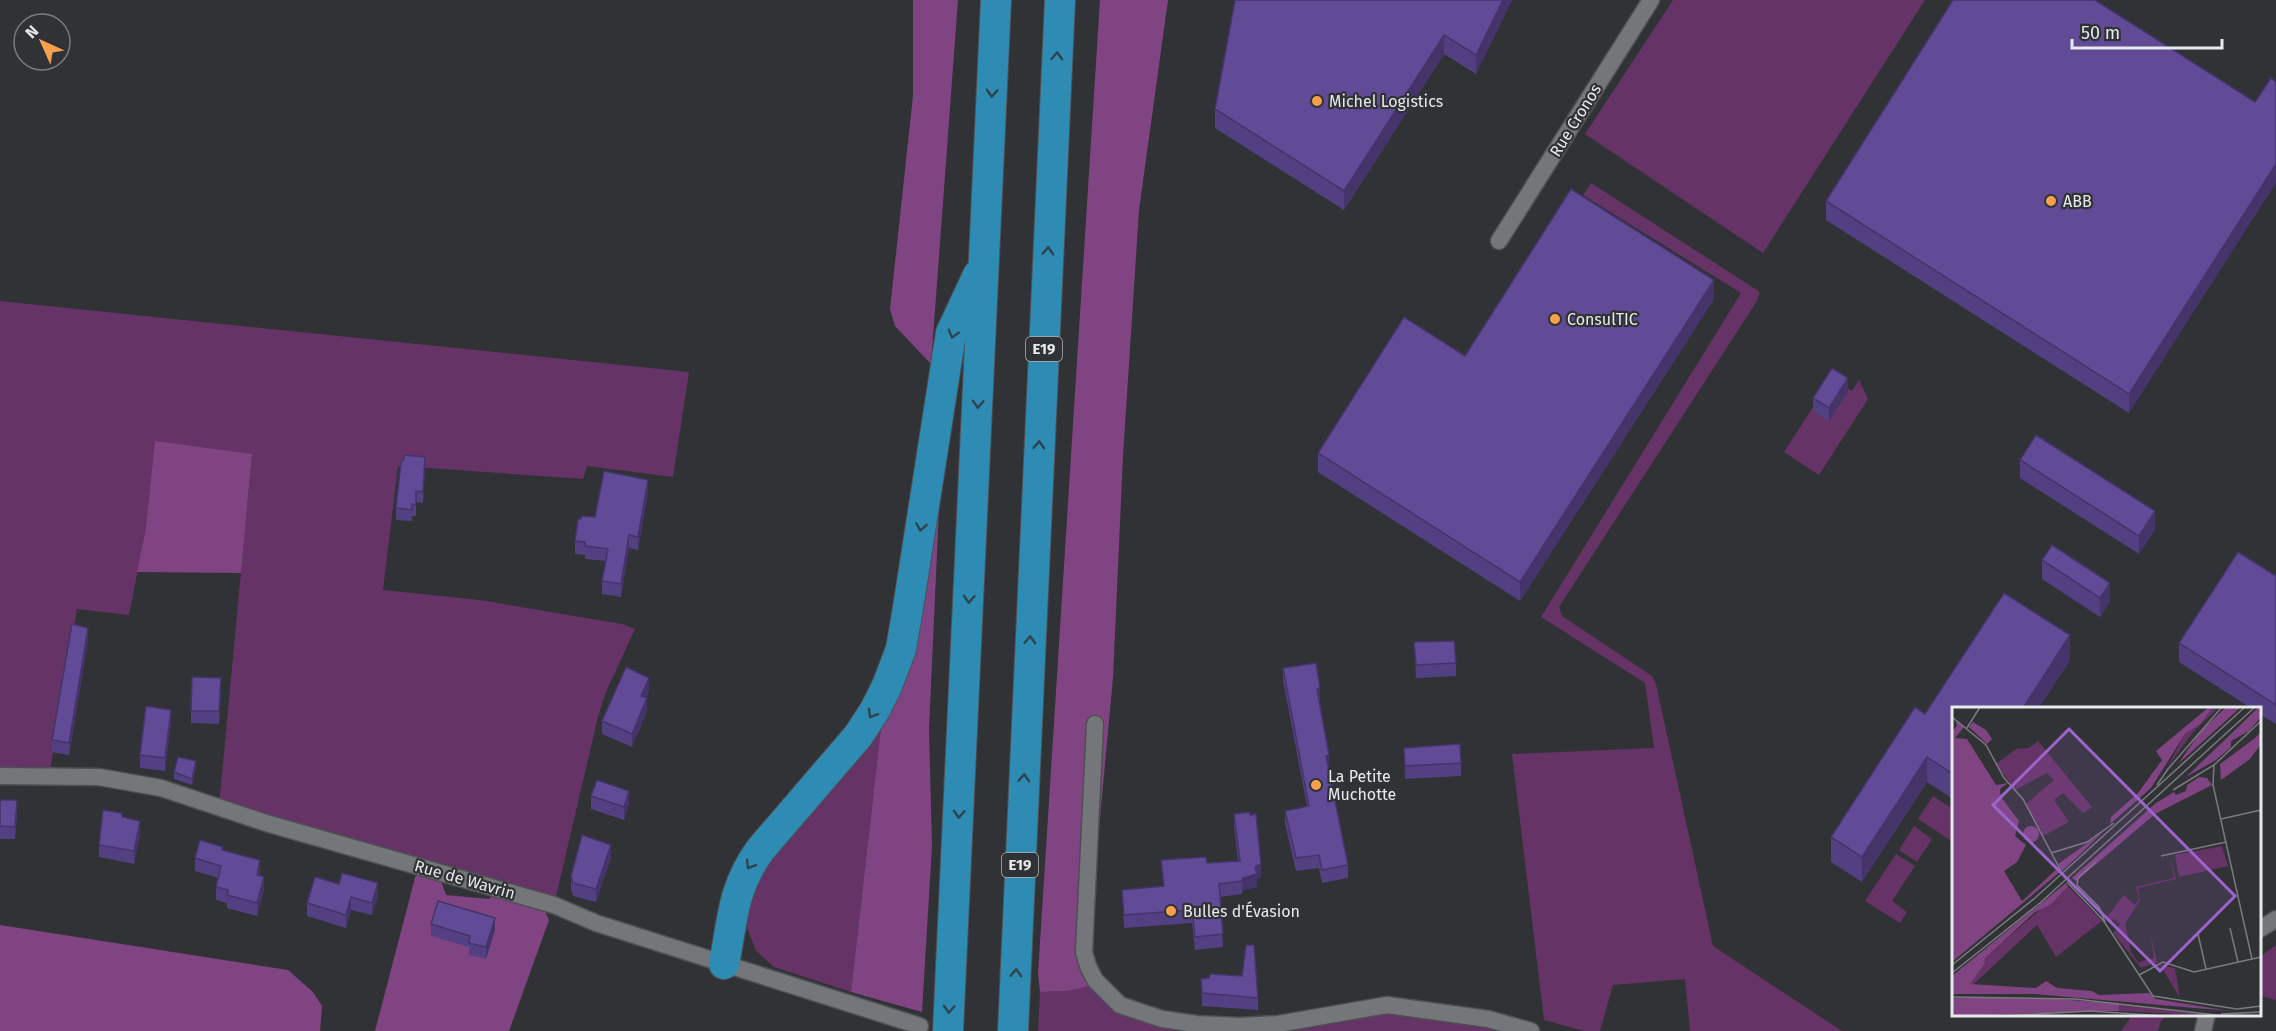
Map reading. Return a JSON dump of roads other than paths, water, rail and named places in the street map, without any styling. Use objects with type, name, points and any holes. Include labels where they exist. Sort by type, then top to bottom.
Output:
[{"type":"highway","points":[[934,1029],[985,262],[996,0]]},
{"type":"highway","name":"E19","points":[[1013,1031],[1060,0]]},
{"type":"highway","points":[[724,964],[737,894],[747,867],[858,736],[875,710],[894,668],[901,649],[908,608],[951,333],[985,262]]},
{"type":"street","name":"Rue Cronos","points":[[1499,241],[1651,0]]},
{"type":"street","points":[[1095,724],[1084,952],[1095,980],[1120,1005],[1162,1020],[1239,1026],[1278,1023],[1387,1005],[1488,1019],[1531,1031]]},
{"type":"street","name":"Rue de Wavrin","points":[[0,776],[99,777],[161,788],[266,823],[554,905],[596,922],[724,964],[934,1029]]},
{"type":"street","points":[[2261,928],[2276,919]]},
{"type":"street","points":[[2204,1031],[2207,1016]]},
{"type":"place","name":"Michel Logistics","points":[[1317,101]]},
{"type":"place","name":"ABB","points":[[2051,201]]},
{"type":"place","name":"ConsulTIC","points":[[1555,319]]},
{"type":"place","name":"La Petite Muchotte","points":[[1316,785]]},
{"type":"place","name":"Bulles d'Évasion","points":[[1171,911]]}]
